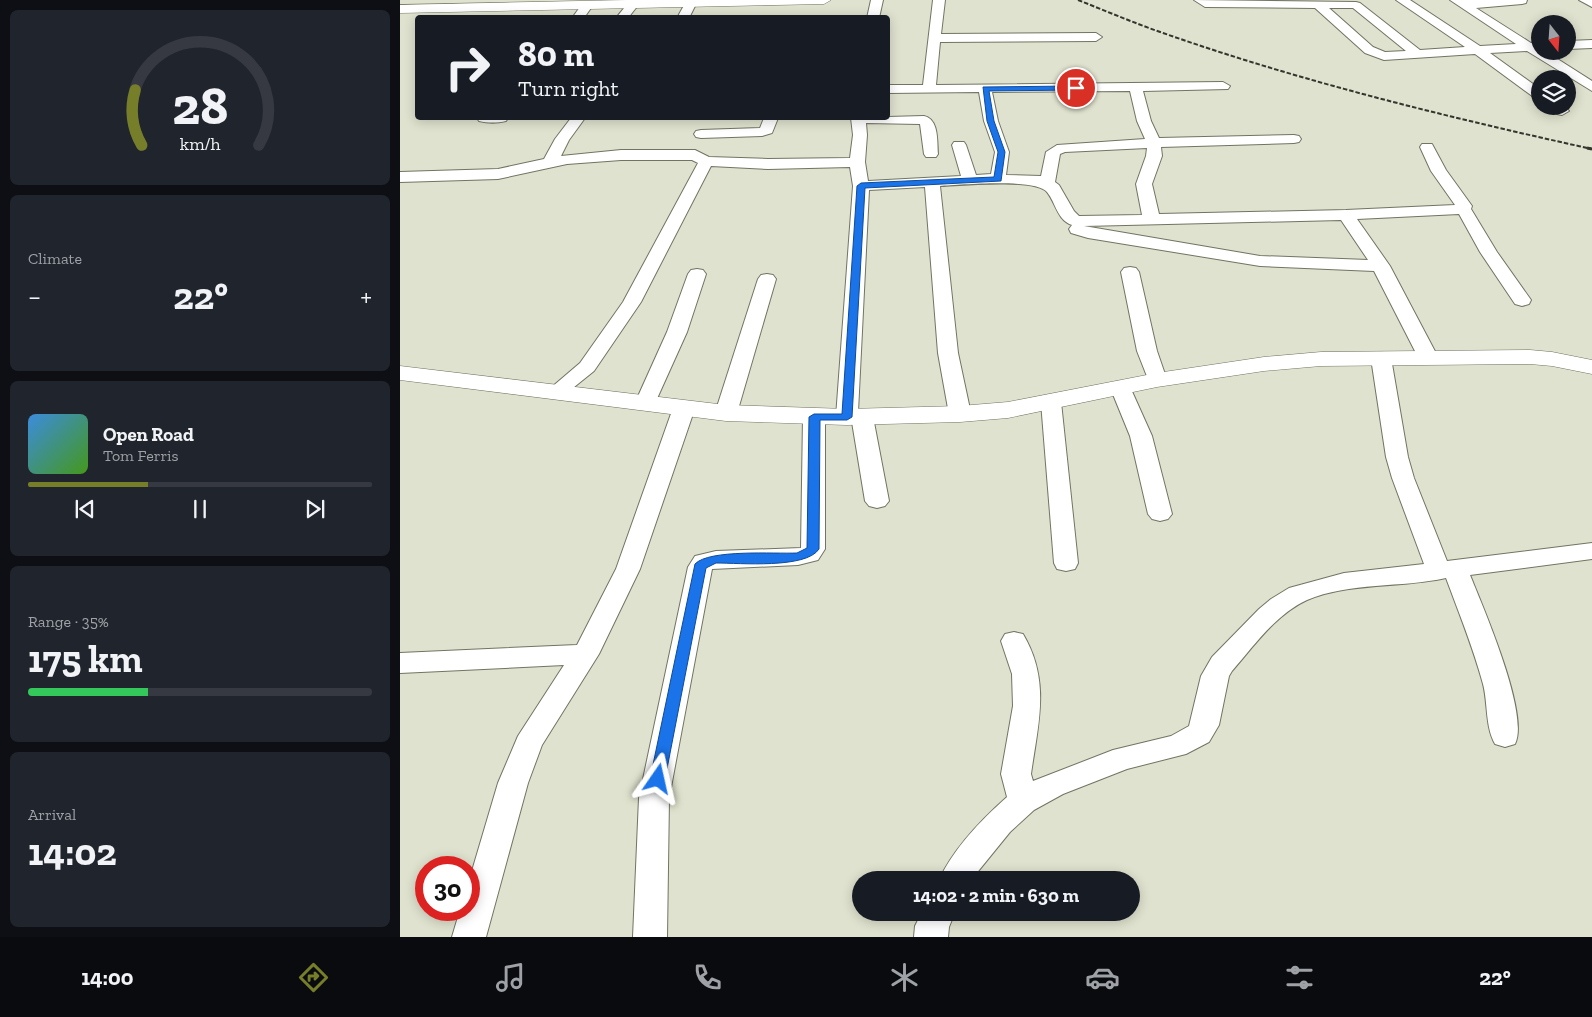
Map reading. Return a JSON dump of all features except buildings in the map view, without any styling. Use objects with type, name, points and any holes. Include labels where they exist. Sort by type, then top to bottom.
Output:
[{"type":"street","points":[[400,9],[824,0]]},
{"type":"street","points":[[874,15],[877,0]]},
{"type":"street","points":[[929,89],[939,0]]},
{"type":"street","points":[[1200,0],[1205,4],[1315,2],[1356,6],[1418,55]]},
{"type":"street","points":[[1402,0],[1478,50],[1531,88]]},
{"type":"street","points":[[1460,2],[1522,0]]},
{"type":"street","points":[[1585,0],[1592,4]]},
{"type":"street","points":[[684,15],[691,2]]},
{"type":"street","points":[[1315,2],[1376,54],[1394,56],[1418,55],[1531,46]]},
{"type":"street","points":[[1460,2],[1531,44]]},
{"type":"street","points":[[624,15],[633,4]]},
{"type":"street","points":[[580,15],[587,5]]},
{"type":"street","points":[[936,38],[1096,37]]},
{"type":"street","points":[[1576,45],[1592,44]]},
{"type":"street","points":[[1554,60],[1592,87]]},
{"type":"street","points":[[890,90],[1223,86]]},
{"type":"street","points":[[1136,88],[1144,121],[1154,143],[1154,156],[1144,184],[1152,220]]},
{"type":"street","points":[[985,89],[991,121],[1002,152],[998,179]]},
{"type":"street","points":[[890,119],[924,120],[927,122],[931,154]]},
{"type":"street","points":[[550,162],[562,139],[576,120]]},
{"type":"street","points":[[556,392],[587,367],[632,302],[700,158],[701,134],[706,120]]},
{"type":"street","points":[[701,134],[762,132],[767,130],[770,120]]},
{"type":"street","points":[[858,120],[860,134],[857,162],[861,186],[854,417],[877,502]]},
{"type":"street","points":[[1047,182],[1053,152],[1056,150],[1154,143],[1294,139]]},
{"type":"street","points":[[959,145],[970,180]]},
{"type":"street","points":[[1427,147],[1439,171],[1464,206],[1462,209]]},
{"type":"street","points":[[400,178],[498,174],[514,172],[550,162],[621,155],[700,158],[768,164],[857,162]]},
{"type":"street","points":[[861,186],[1029,178],[1047,182],[1053,188],[1071,219],[1075,222],[1346,215],[1462,209],[1522,300]]},
{"type":"street","points":[[932,183],[948,353],[960,414]]},
{"type":"street","points":[[1346,215],[1381,266],[1428,357]]},
{"type":"street","points":[[1075,222],[1075,228],[1081,232],[1247,260],[1318,265],[1381,266]]},
{"type":"street","points":[[1130,272],[1147,351],[1157,380]]},
{"type":"street","points":[[645,403],[677,332],[697,274]]},
{"type":"street","points":[[726,413],[766,279]]},
{"type":"street","points":[[400,373],[726,413],[854,417],[960,414],[1008,410],[1157,380],[1264,364],[1381,358],[1530,357],[1552,359],[1592,367]]},
{"type":"street","points":[[1381,358],[1397,456],[1403,478],[1490,663],[1498,689],[1505,736]]},
{"type":"street","points":[[1120,387],[1141,436],[1160,514]]},
{"type":"street","points":[[1050,402],[1059,474],[1066,563]]},
{"type":"street","points":[[469,937],[513,783],[528,744],[546,713],[586,654],[628,569],[684,408]]},
{"type":"street","points":[[650,937],[654,798],[700,567],[704,562],[716,559],[798,557],[809,554],[813,549],[814,417]]},
{"type":"street","points":[[960,871],[999,823],[1023,801],[1052,785],[1114,762],[1176,746],[1194,737],[1205,725],[1215,676],[1222,664],[1268,615],[1298,594],[1344,582],[1592,551]]},
{"type":"street","points":[[1014,641],[1026,674],[1027,706],[1016,774],[1023,801]]},
{"type":"street","points":[[400,663],[586,654]]},
{"type":"street","points":[[931,937],[934,921]]},
{"type":"railway","points":[[1078,0],[1163,33],[1322,83],[1429,111],[1592,149],[1587,148]]},
{"type":"route","points":[[658,779],[700,567],[704,562],[716,559],[798,557],[809,554],[813,549],[815,521],[814,417],[847,417],[861,186],[998,179],[1002,152],[991,121],[985,89],[1076,88]]}]
